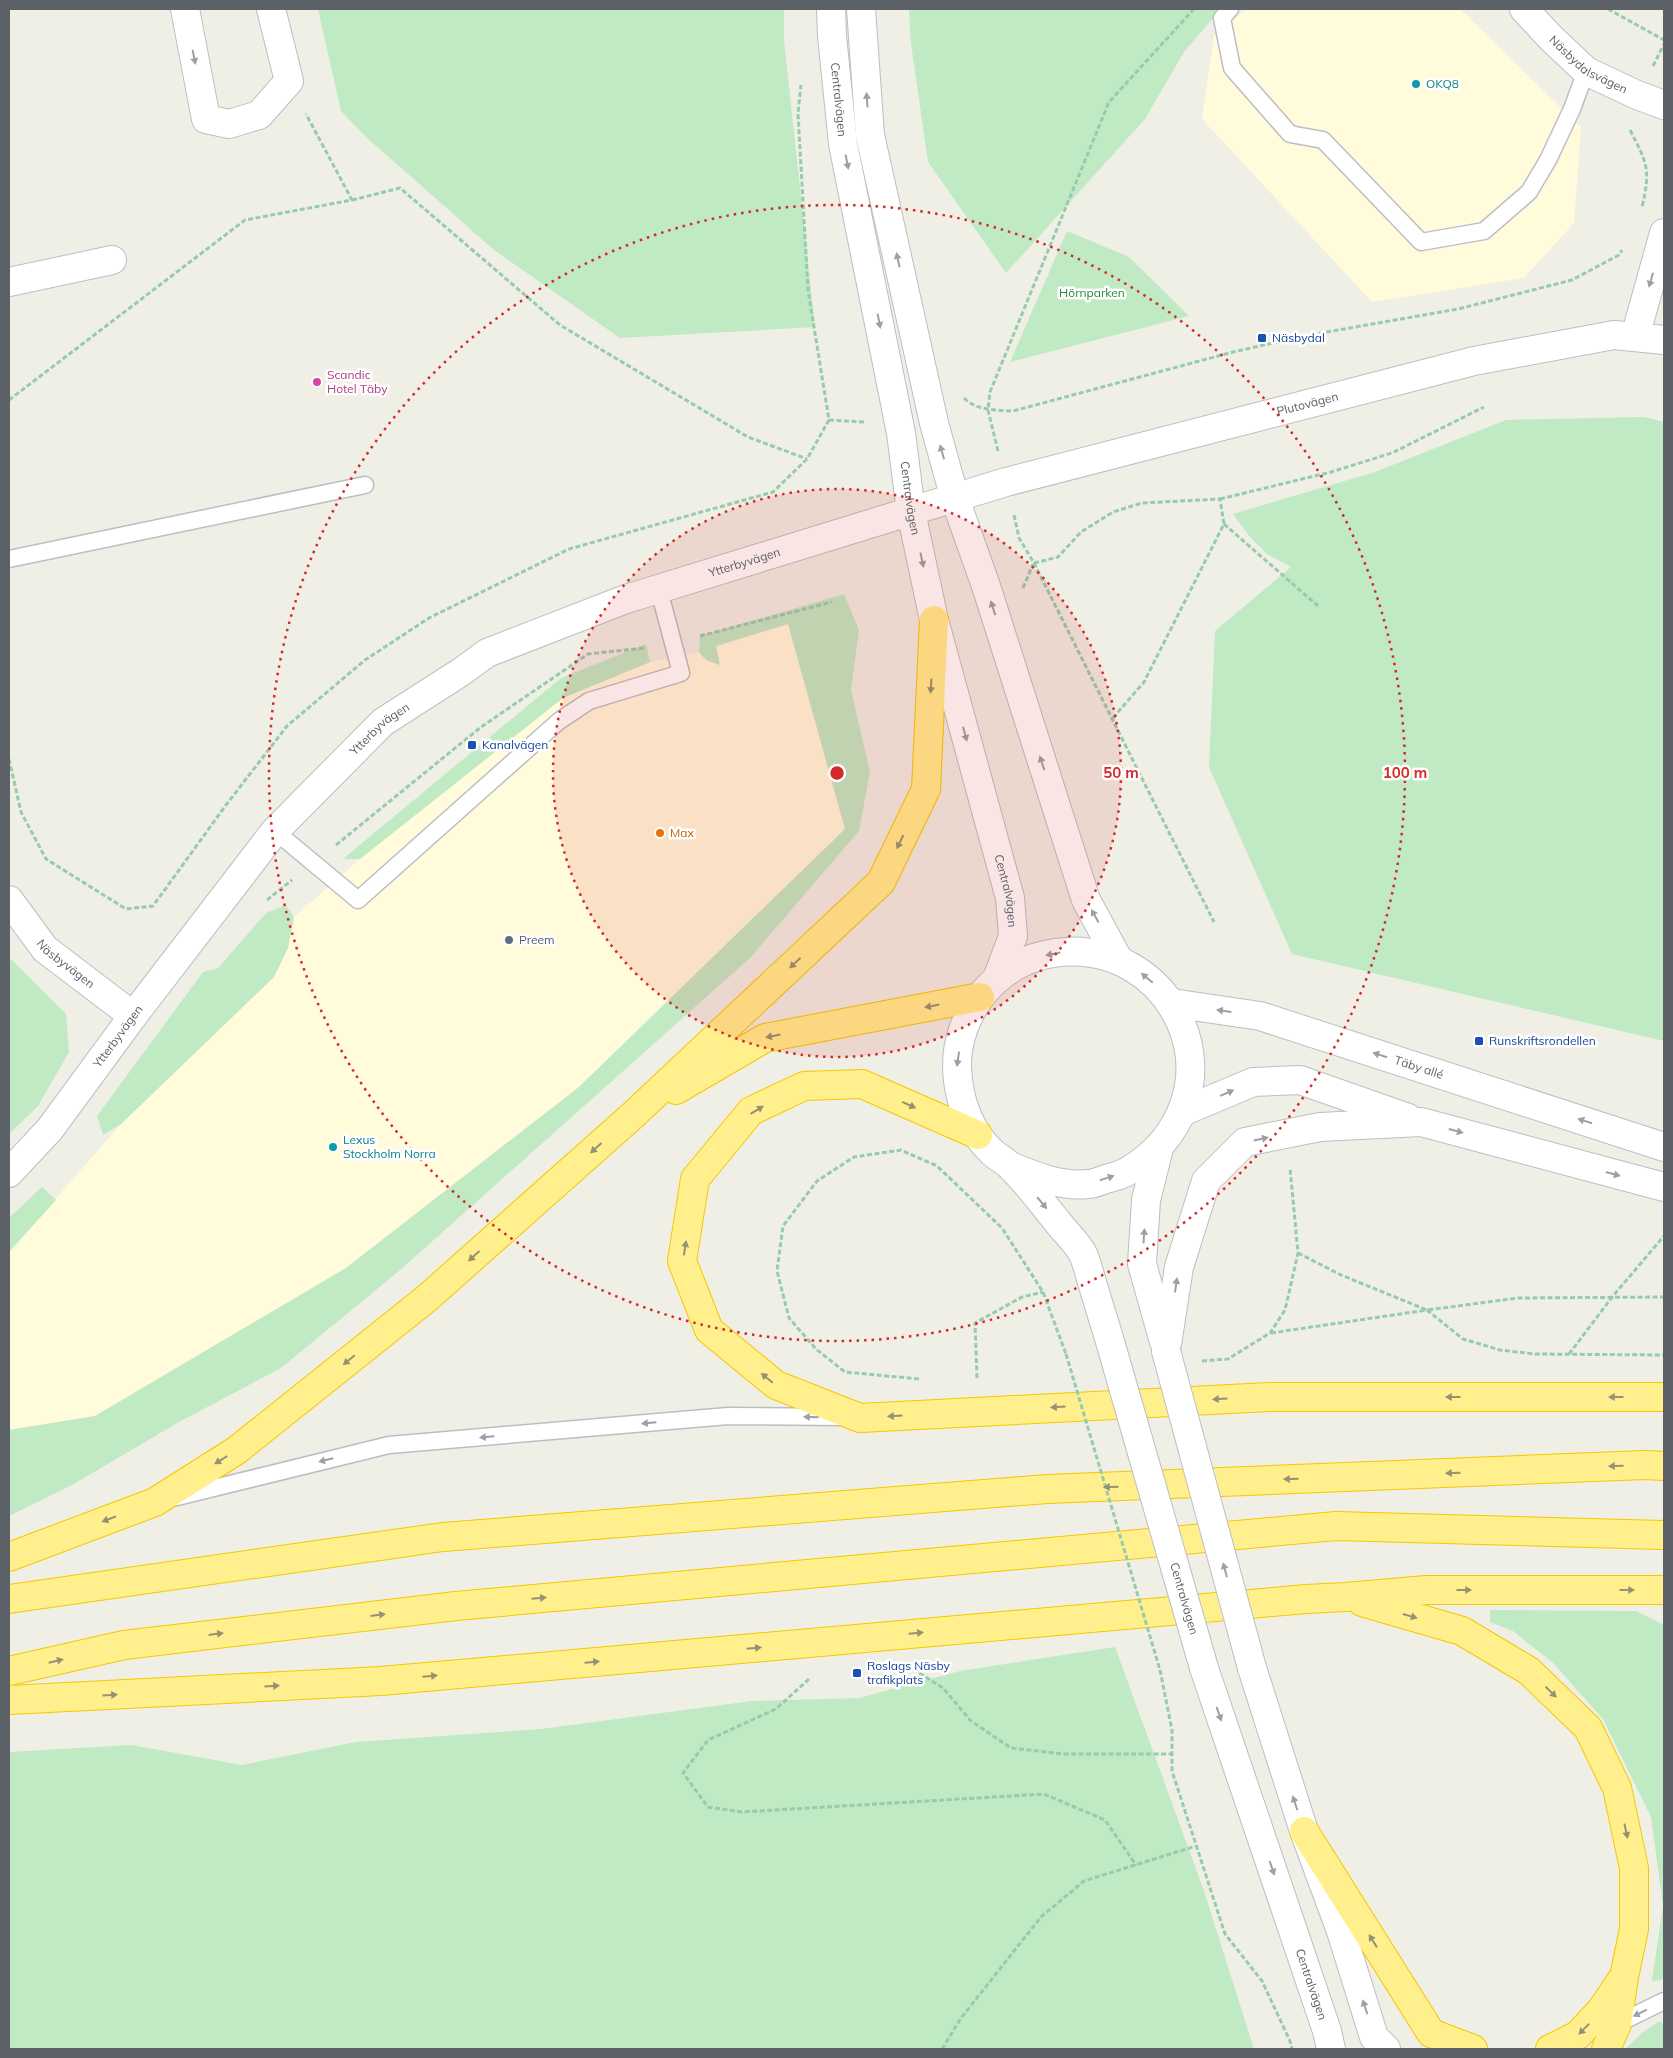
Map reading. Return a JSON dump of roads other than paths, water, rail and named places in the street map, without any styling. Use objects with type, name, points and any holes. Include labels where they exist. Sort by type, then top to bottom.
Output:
[{"type":"highway","points":[[9,1557],[155,1502],[237,1450],[426,1299],[632,1116],[881,882],[926,790],[934,620]]},
{"type":"highway","points":[[632,1116],[765,1038],[989,988]]},
{"type":"highway","points":[[978,1135],[862,1084],[804,1086],[752,1111],[695,1179],[682,1262],[710,1330],[776,1385],[860,1418],[1269,1397],[1664,1397]]},
{"type":"highway","points":[[9,1599],[453,1536],[1047,1489],[1644,1465],[1664,1466]]},
{"type":"highway","points":[[9,1672],[124,1645],[456,1606],[1336,1526],[1664,1535]]},
{"type":"highway","points":[[9,1700],[381,1681],[1426,1590],[1663,1591]]},
{"type":"highway","points":[[1346,1597],[1462,1631],[1529,1671],[1588,1728],[1617,1788],[1634,1868],[1634,1929],[1617,2024],[1606,2049]]},
{"type":"highway","points":[[1304,1831],[1431,2033],[1473,2049]]},
{"type":"highway","points":[[1550,2049],[1578,2035],[1602,2009],[1624,1977]]},
{"type":"street","points":[[184,9],[206,119],[229,124],[260,115],[289,81],[271,9]]},
{"type":"street","name":"Centralvägen","points":[[831,9],[843,144],[900,424],[911,512],[934,620],[1010,898],[1014,936],[989,988],[963,1030],[957,1066],[962,1102],[978,1135],[992,1152],[1010,1166],[1083,1254],[1204,1668],[1327,2031],[1331,2049]]},
{"type":"street","points":[[861,9],[870,135],[934,423],[955,499],[986,586],[1086,900],[1118,959]]},
{"type":"street","name":"Näsbydalsvägen","points":[[1524,9],[1586,71],[1637,95],[1664,105]]},
{"type":"street","points":[[1635,337],[1664,233]]},
{"type":"street","points":[[9,282],[112,260]]},
{"type":"street","name":"Plutovägen","points":[[911,512],[1006,482],[1474,362],[1614,335],[1664,340]]},
{"type":"street","name":"Ytterbyvägen","points":[[9,1173],[50,1129],[133,1016],[275,831],[383,722],[487,653],[626,599],[911,512]]},
{"type":"street","name":"Näsbyvägen","points":[[9,900],[45,949],[133,1016]]},
{"type":"street","name":"Centralvägen","points":[[989,988],[1024,962],[1055,952],[1087,952],[1118,959],[1148,977],[1172,1003],[1187,1038],[1191,1076],[1182,1112],[1172,1132],[1159,1148],[1127,1172],[1088,1184],[1048,1182],[1010,1166]]},
{"type":"street","name":"Täby allé","points":[[1172,1003],[1260,1016],[1664,1146]]},
{"type":"street","points":[[1182,1112],[1253,1082],[1300,1080],[1421,1122],[1664,1187]]},
{"type":"street","points":[[1166,1351],[1179,1267],[1206,1181],[1245,1142],[1320,1127],[1421,1122]]},
{"type":"street","name":"Centralvägen","points":[[1159,1148],[1146,1200],[1142,1264],[1252,1668],[1304,1831],[1341,1931],[1374,2037],[1386,2049]]},
{"type":"lane","points":[[1230,9],[1222,18],[1232,68],[1290,134],[1323,140],[1421,242],[1484,231],[1529,192],[1548,160],[1572,109],[1586,71]]},
{"type":"lane","points":[[9,559],[365,485]]},
{"type":"lane","points":[[275,831],[358,900],[559,721],[589,702],[681,673],[659,590]]},
{"type":"lane","points":[[155,1502],[389,1445],[728,1416],[860,1418]]},
{"type":"lane","points":[[1617,2024],[1664,2001]]},
{"type":"place","name":"OKQ8","points":[[1416,84]]},
{"type":"place","name":"Näsbydal","points":[[1262,338]]},
{"type":"place","name":"Scandic Hotel Täby","points":[[317,382]]},
{"type":"place","name":"Kanalvägen","points":[[472,745]]},
{"type":"place","name":"Max","points":[[660,833]]},
{"type":"place","name":"Preem","points":[[509,940]]},
{"type":"place","name":"Runskriftsrondellen","points":[[1479,1041]]},
{"type":"place","name":"Lexus Stockholm Norra","points":[[333,1147]]},
{"type":"place","name":"Roslags Näsby trafikplats","points":[[857,1673]]},
{"type":"park label","name":"Hörnparken","points":[[1092,293]]}]
